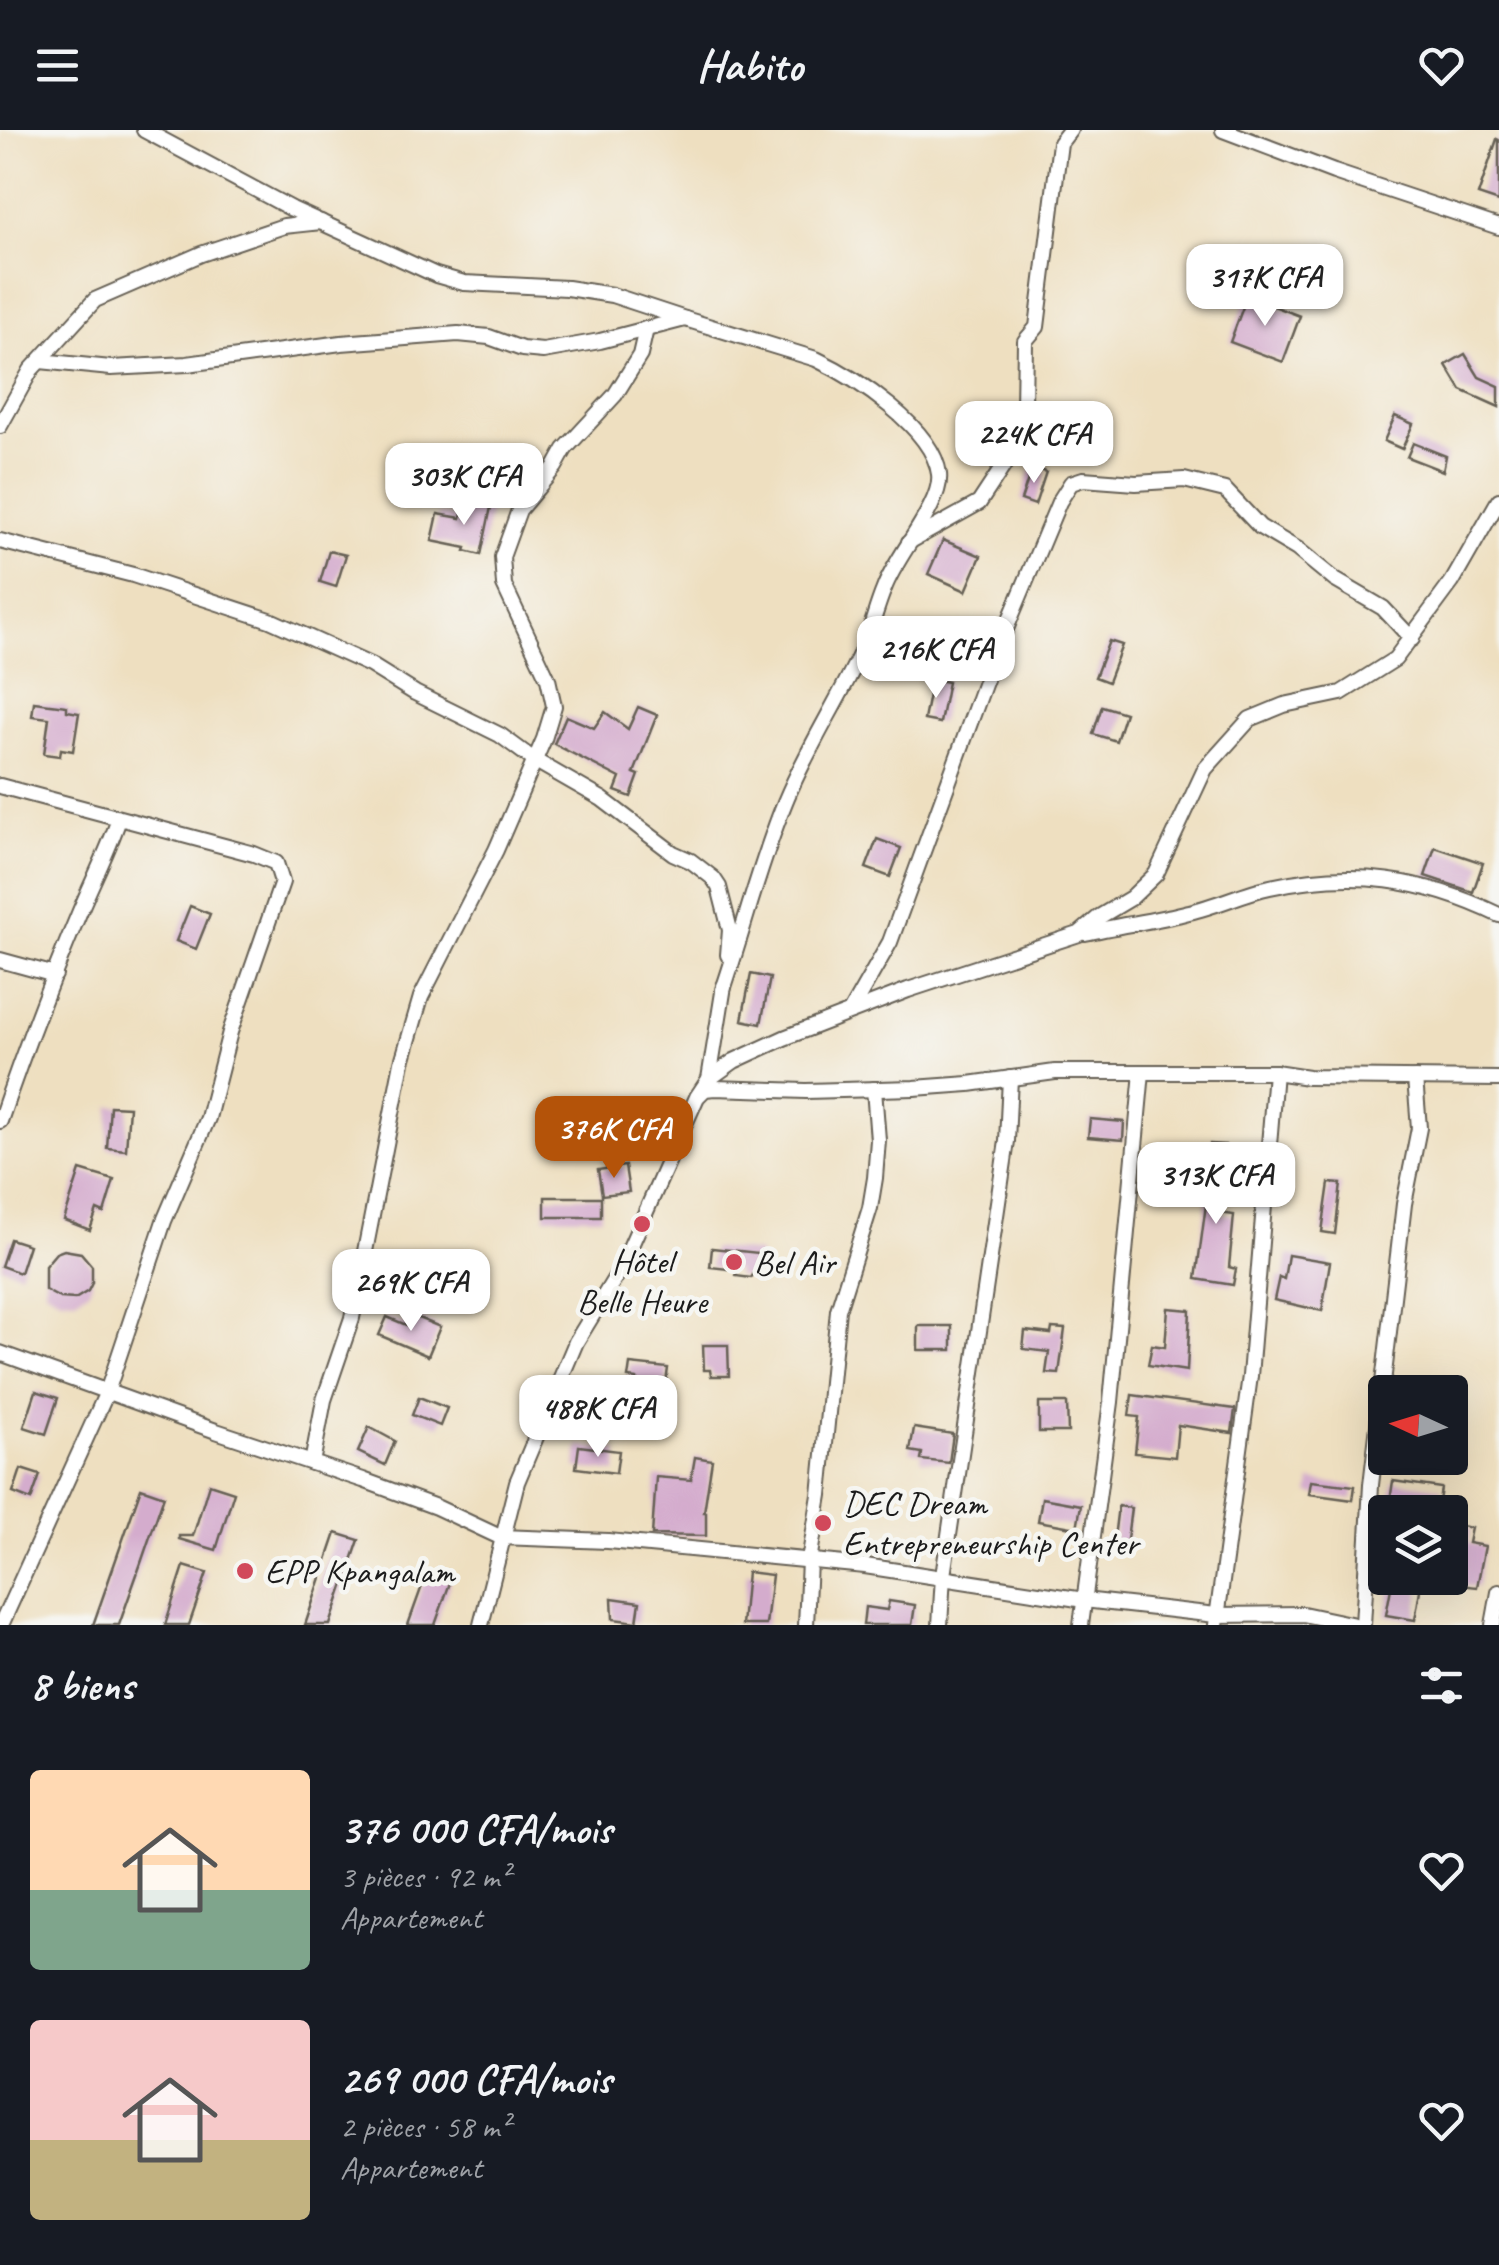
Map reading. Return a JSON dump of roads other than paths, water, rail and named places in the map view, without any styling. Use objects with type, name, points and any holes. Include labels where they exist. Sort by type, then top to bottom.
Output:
[{"type":"street","points":[[144,130],[292,209],[436,276],[464,284],[566,288],[612,295],[826,364],[906,418],[927,440],[934,454],[940,487],[937,499],[882,591],[864,646],[804,757],[784,804],[723,990]]},
{"type":"street","points":[[908,542],[979,503],[1019,437],[1027,378],[1025,342],[1037,327],[1060,144],[1070,130]]},
{"type":"street","points":[[1223,130],[1499,227]]},
{"type":"street","points":[[0,426],[40,361],[95,300],[201,254],[284,226],[323,222]]},
{"type":"street","points":[[40,361],[111,368],[168,365],[341,343],[458,334],[490,336],[522,349],[543,351],[685,319]]},
{"type":"street","points":[[312,1463],[324,1400],[352,1318],[402,1062],[421,997],[477,890],[551,719],[554,694],[504,585],[502,556],[519,510],[565,450],[615,395],[640,355],[646,329]]},
{"type":"street","points":[[850,1012],[890,942],[993,660],[1059,502],[1071,483],[1083,479],[1184,480],[1225,490],[1260,527],[1297,549],[1334,580],[1382,608],[1412,639]]},
{"type":"street","points":[[1079,934],[1156,874],[1205,769],[1250,719],[1284,705],[1341,693],[1395,659],[1452,582],[1499,500]]},
{"type":"street","points":[[0,541],[133,575],[270,620],[370,665],[415,693],[500,735],[534,760],[602,799],[713,878],[730,930],[709,1079]]},
{"type":"street","points":[[0,786],[268,859],[276,863],[282,882],[230,1032],[208,1118],[164,1221],[107,1392],[1,1625]]},
{"type":"street","points":[[0,1121],[26,1042],[119,819]]},
{"type":"street","points":[[481,1625],[516,1482],[576,1342],[620,1270],[697,1096],[709,1079],[734,1060],[850,1012],[1079,934],[1192,912],[1267,888],[1320,878],[1410,882],[1499,915]]},
{"type":"street","points":[[0,960],[56,975]]},
{"type":"street","points":[[697,1096],[714,1088],[874,1090],[968,1084],[1055,1072],[1275,1072],[1308,1078],[1499,1079]]},
{"type":"street","points":[[1081,1625],[1112,1384],[1142,1072]]},
{"type":"street","points":[[1216,1620],[1250,1376],[1275,1072]]},
{"type":"street","points":[[940,1625],[943,1576],[1007,1141],[1010,1078]]},
{"type":"street","points":[[0,1353],[436,1507],[500,1537],[608,1541],[943,1576],[1216,1620],[1303,1614],[1359,1625],[1404,1204],[1419,1128],[1414,1078]]},
{"type":"street","points":[[806,1625],[809,1561],[820,1494],[838,1310],[870,1208],[878,1140],[874,1090]]},
{"type":"street","points":[[1493,1625],[1499,1592]]},
{"type":"place","name":"Hôtel Belle Heure","points":[[642,1224]]},
{"type":"place","name":"Bel Air","points":[[734,1262]]},
{"type":"place","name":"DEC Dream Entrepreneurship Center","points":[[823,1523]]},
{"type":"place","name":"EPP Kpangalam","points":[[245,1571]]}]
